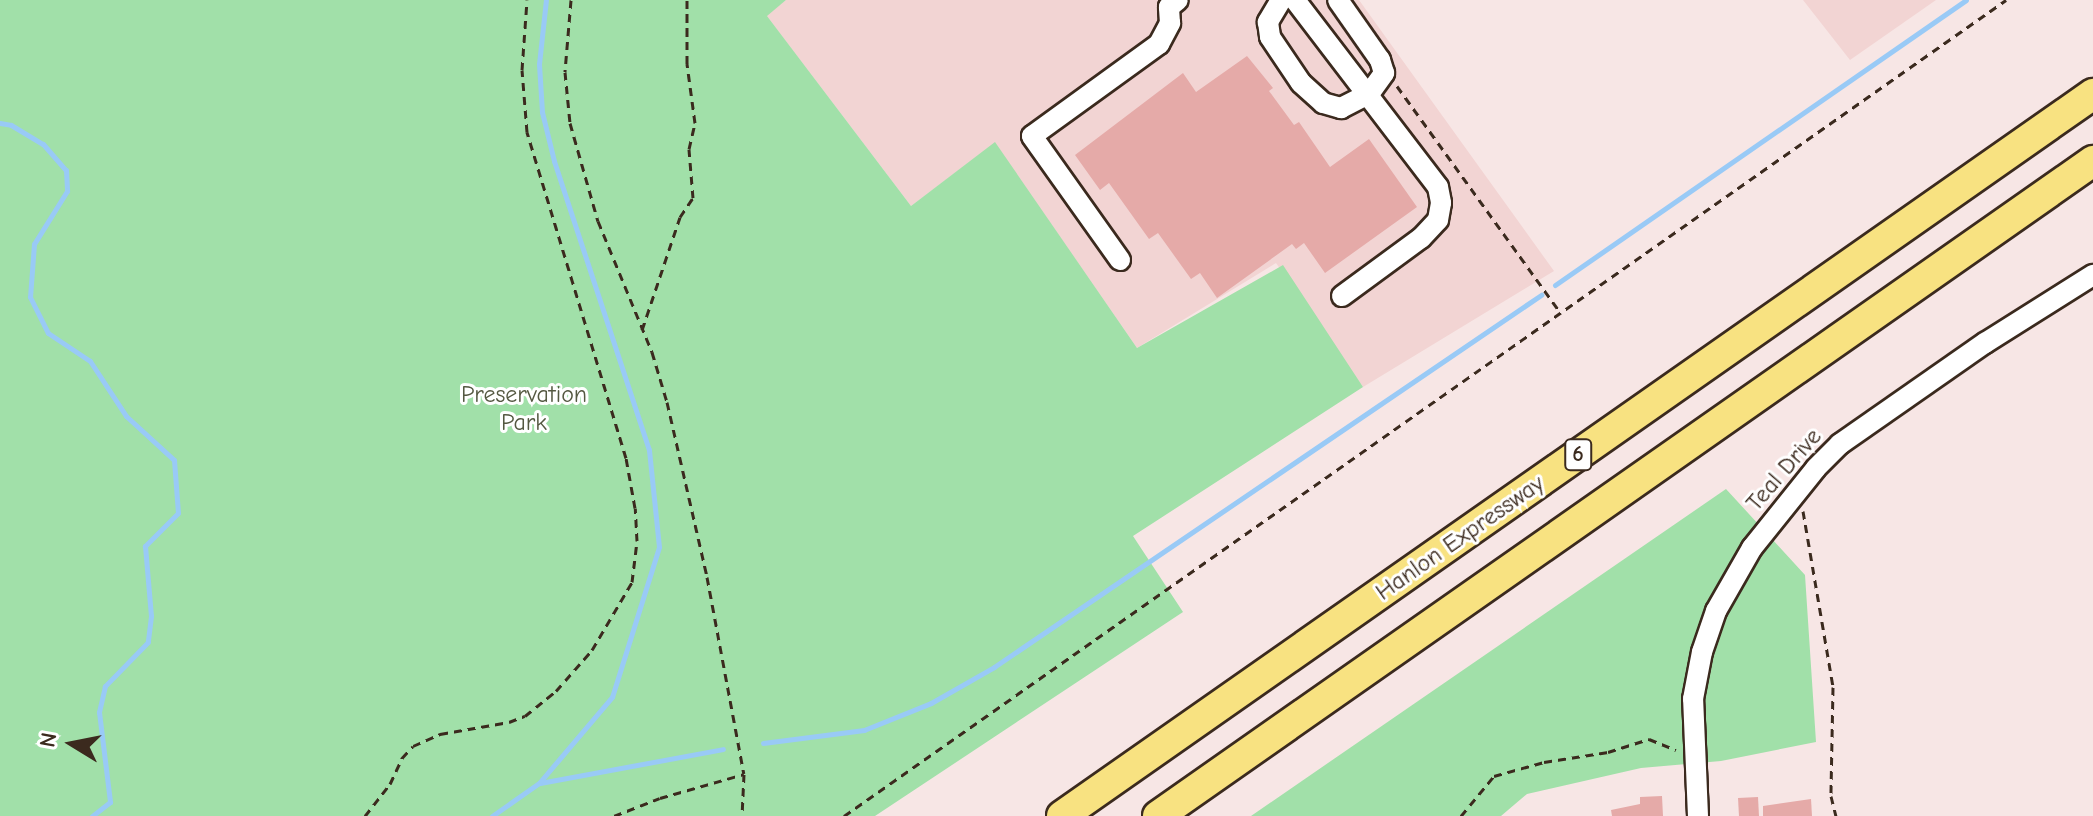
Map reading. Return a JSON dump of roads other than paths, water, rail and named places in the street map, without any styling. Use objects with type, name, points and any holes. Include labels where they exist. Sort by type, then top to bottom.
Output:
[{"type":"highway","name":"Hanlon Expressway","points":[[1062,816],[2093,94]]},
{"type":"highway","name":"6","points":[[1158,816],[2093,161]]},
{"type":"street","points":[[1281,0],[1268,22],[1270,37],[1301,83],[1332,107],[1341,108],[1365,96],[1382,80],[1381,63],[1338,0]]},
{"type":"street","points":[[1295,0],[1365,96],[1438,187],[1441,203],[1438,220],[1421,238],[1342,296]]},
{"type":"street","points":[[1120,260],[1032,136],[1159,44],[1170,23],[1171,2]]},
{"type":"street","name":"Teal Drive","points":[[1698,816],[1693,699],[1702,652],[1716,611],[1752,548],[1840,444],[1985,343],[2093,275]]},
{"type":"waterway","points":[[492,816],[539,783],[612,697],[659,547],[649,450],[554,161],[542,112],[539,64],[546,0]]},
{"type":"waterway","points":[[1555,285],[1966,0]]},
{"type":"waterway","points":[[0,123],[11,125],[43,144],[66,170],[67,191],[34,244],[30,297],[48,333],[90,361],[126,416],[174,460],[178,513],[145,546],[151,616],[148,642],[105,686],[99,712],[110,802],[92,816]]},
{"type":"waterway","points":[[763,743],[864,730],[931,703],[994,667],[1541,295]]},
{"type":"waterway","points":[[540,783],[723,749]]},
{"type":"park label","name":"Preservation Park","points":[[524,409]]}]
